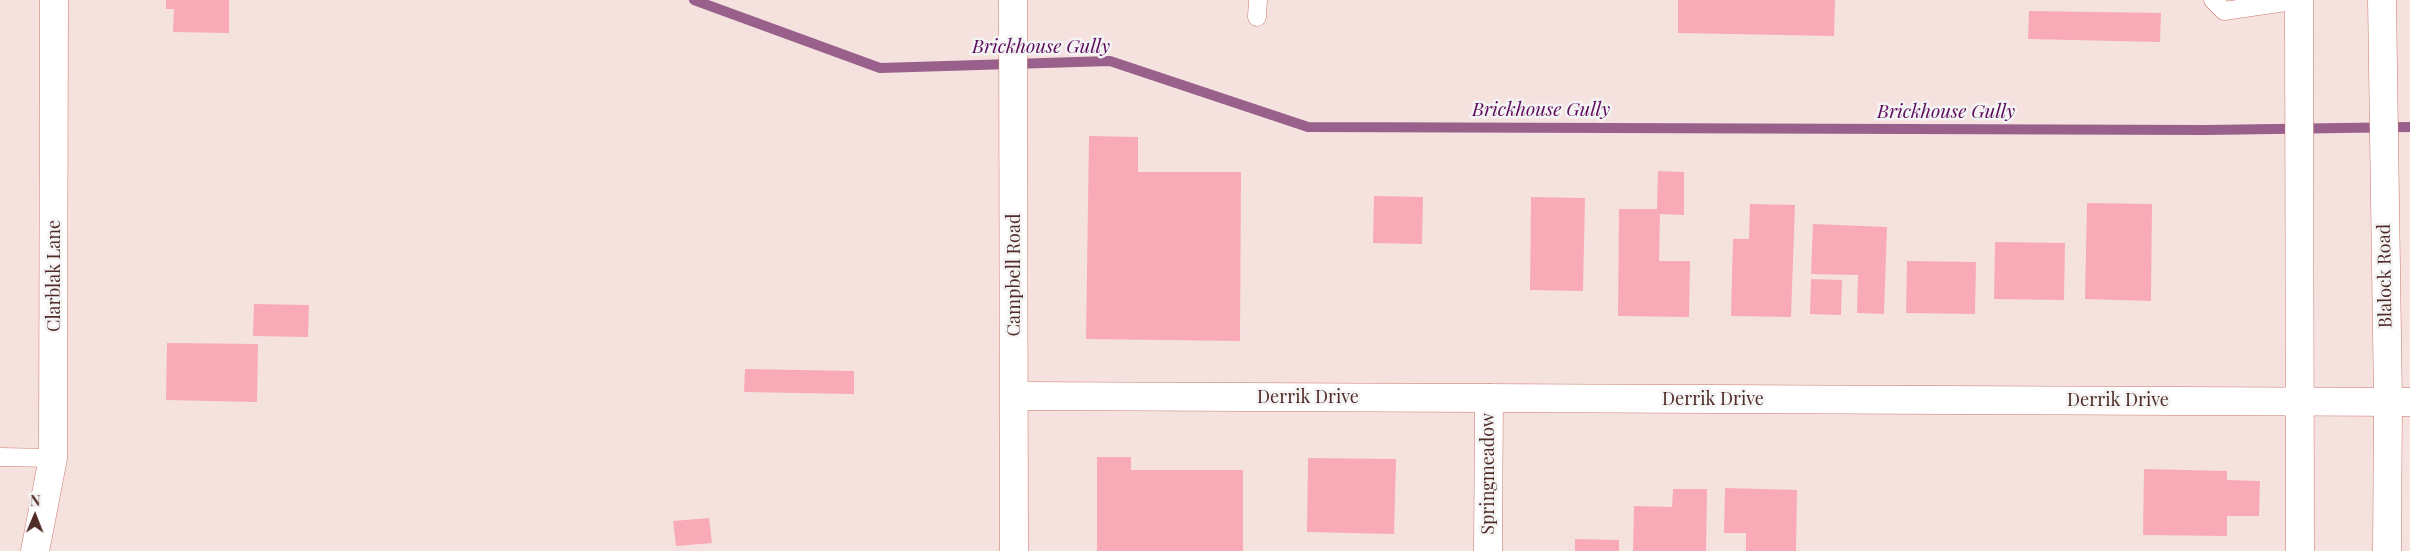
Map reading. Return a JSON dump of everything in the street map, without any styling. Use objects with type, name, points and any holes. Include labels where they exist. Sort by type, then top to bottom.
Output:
[{"type":"street","name":"Clarblak Lane","points":[[35,551],[53,458],[54,0]]},
{"type":"street","name":"Campbell Road","points":[[1014,0],[1014,551]]},
{"type":"street","points":[[2299,0],[2300,551]]},
{"type":"street","name":"Blalock Road","points":[[2382,0],[2383,175],[2399,402],[2386,551]]},
{"type":"street","name":"Derrik Drive","points":[[1015,396],[2399,402]]},
{"type":"street","name":"Springmeadow","points":[[1488,551],[1489,398]]},
{"type":"lane","points":[[2213,0],[2224,11],[2299,0]]},
{"type":"lane","points":[[0,457],[53,458]]},
{"type":"building","points":[[166,0],[229,0],[229,33],[173,32],[174,9],[166,9]]},
{"type":"building","points":[[1678,0],[1835,0],[1834,36],[1678,33]]},
{"type":"building","points":[[2029,11],[2161,13],[2160,42],[2028,39]]},
{"type":"building","points":[[1089,136],[1138,137],[1138,172],[1241,172],[1240,341],[1086,339]]},
{"type":"building","points":[[1658,171],[1684,172],[1684,215],[1660,214],[1659,261],[1690,261],[1689,317],[1618,316],[1619,209],[1657,209]]},
{"type":"building","points":[[1374,196],[1423,197],[1422,244],[1373,243]]},
{"type":"building","points":[[1531,197],[1585,198],[1583,291],[1530,290]]},
{"type":"building","points":[[2087,203],[2152,204],[2151,301],[2085,299]]},
{"type":"building","points":[[1750,204],[1795,205],[1791,317],[1731,316],[1733,239],[1749,239]]},
{"type":"building","points":[[1813,224],[1887,227],[1884,314],[1857,313],[1858,275],[1811,274]]},
{"type":"building","points":[[1995,242],[2065,243],[2064,300],[1994,299]]},
{"type":"building","points":[[1907,261],[1976,262],[1975,314],[1906,313]]},
{"type":"building","points":[[1811,279],[1842,280],[1841,315],[1810,314]]},
{"type":"building","points":[[254,304],[309,305],[308,337],[253,336]]},
{"type":"building","points":[[167,343],[258,344],[257,402],[166,400]]},
{"type":"building","points":[[745,369],[854,371],[854,394],[744,392]]},
{"type":"building","points":[[1097,457],[1131,457],[1131,470],[1243,470],[1243,551],[1097,551]]},
{"type":"building","points":[[1308,458],[1396,459],[1394,534],[1307,532]]},
{"type":"building","points":[[2144,469],[2227,471],[2227,480],[2260,481],[2259,516],[2227,516],[2227,536],[2143,535]]},
{"type":"building","points":[[1725,488],[1797,490],[1796,551],[1746,551],[1746,533],[1724,533]]},
{"type":"building","points":[[1673,489],[1707,489],[1706,551],[1633,551],[1634,506],[1672,507]]},
{"type":"building","points":[[709,518],[712,543],[676,546],[673,521]]},
{"type":"building","points":[[1575,539],[1619,540],[1619,551],[1575,551]]},
{"type":"waterway","name":"Brickhouse Gully","points":[[694,0],[880,68],[1110,61],[1308,127],[2206,130],[2410,127]]}]
